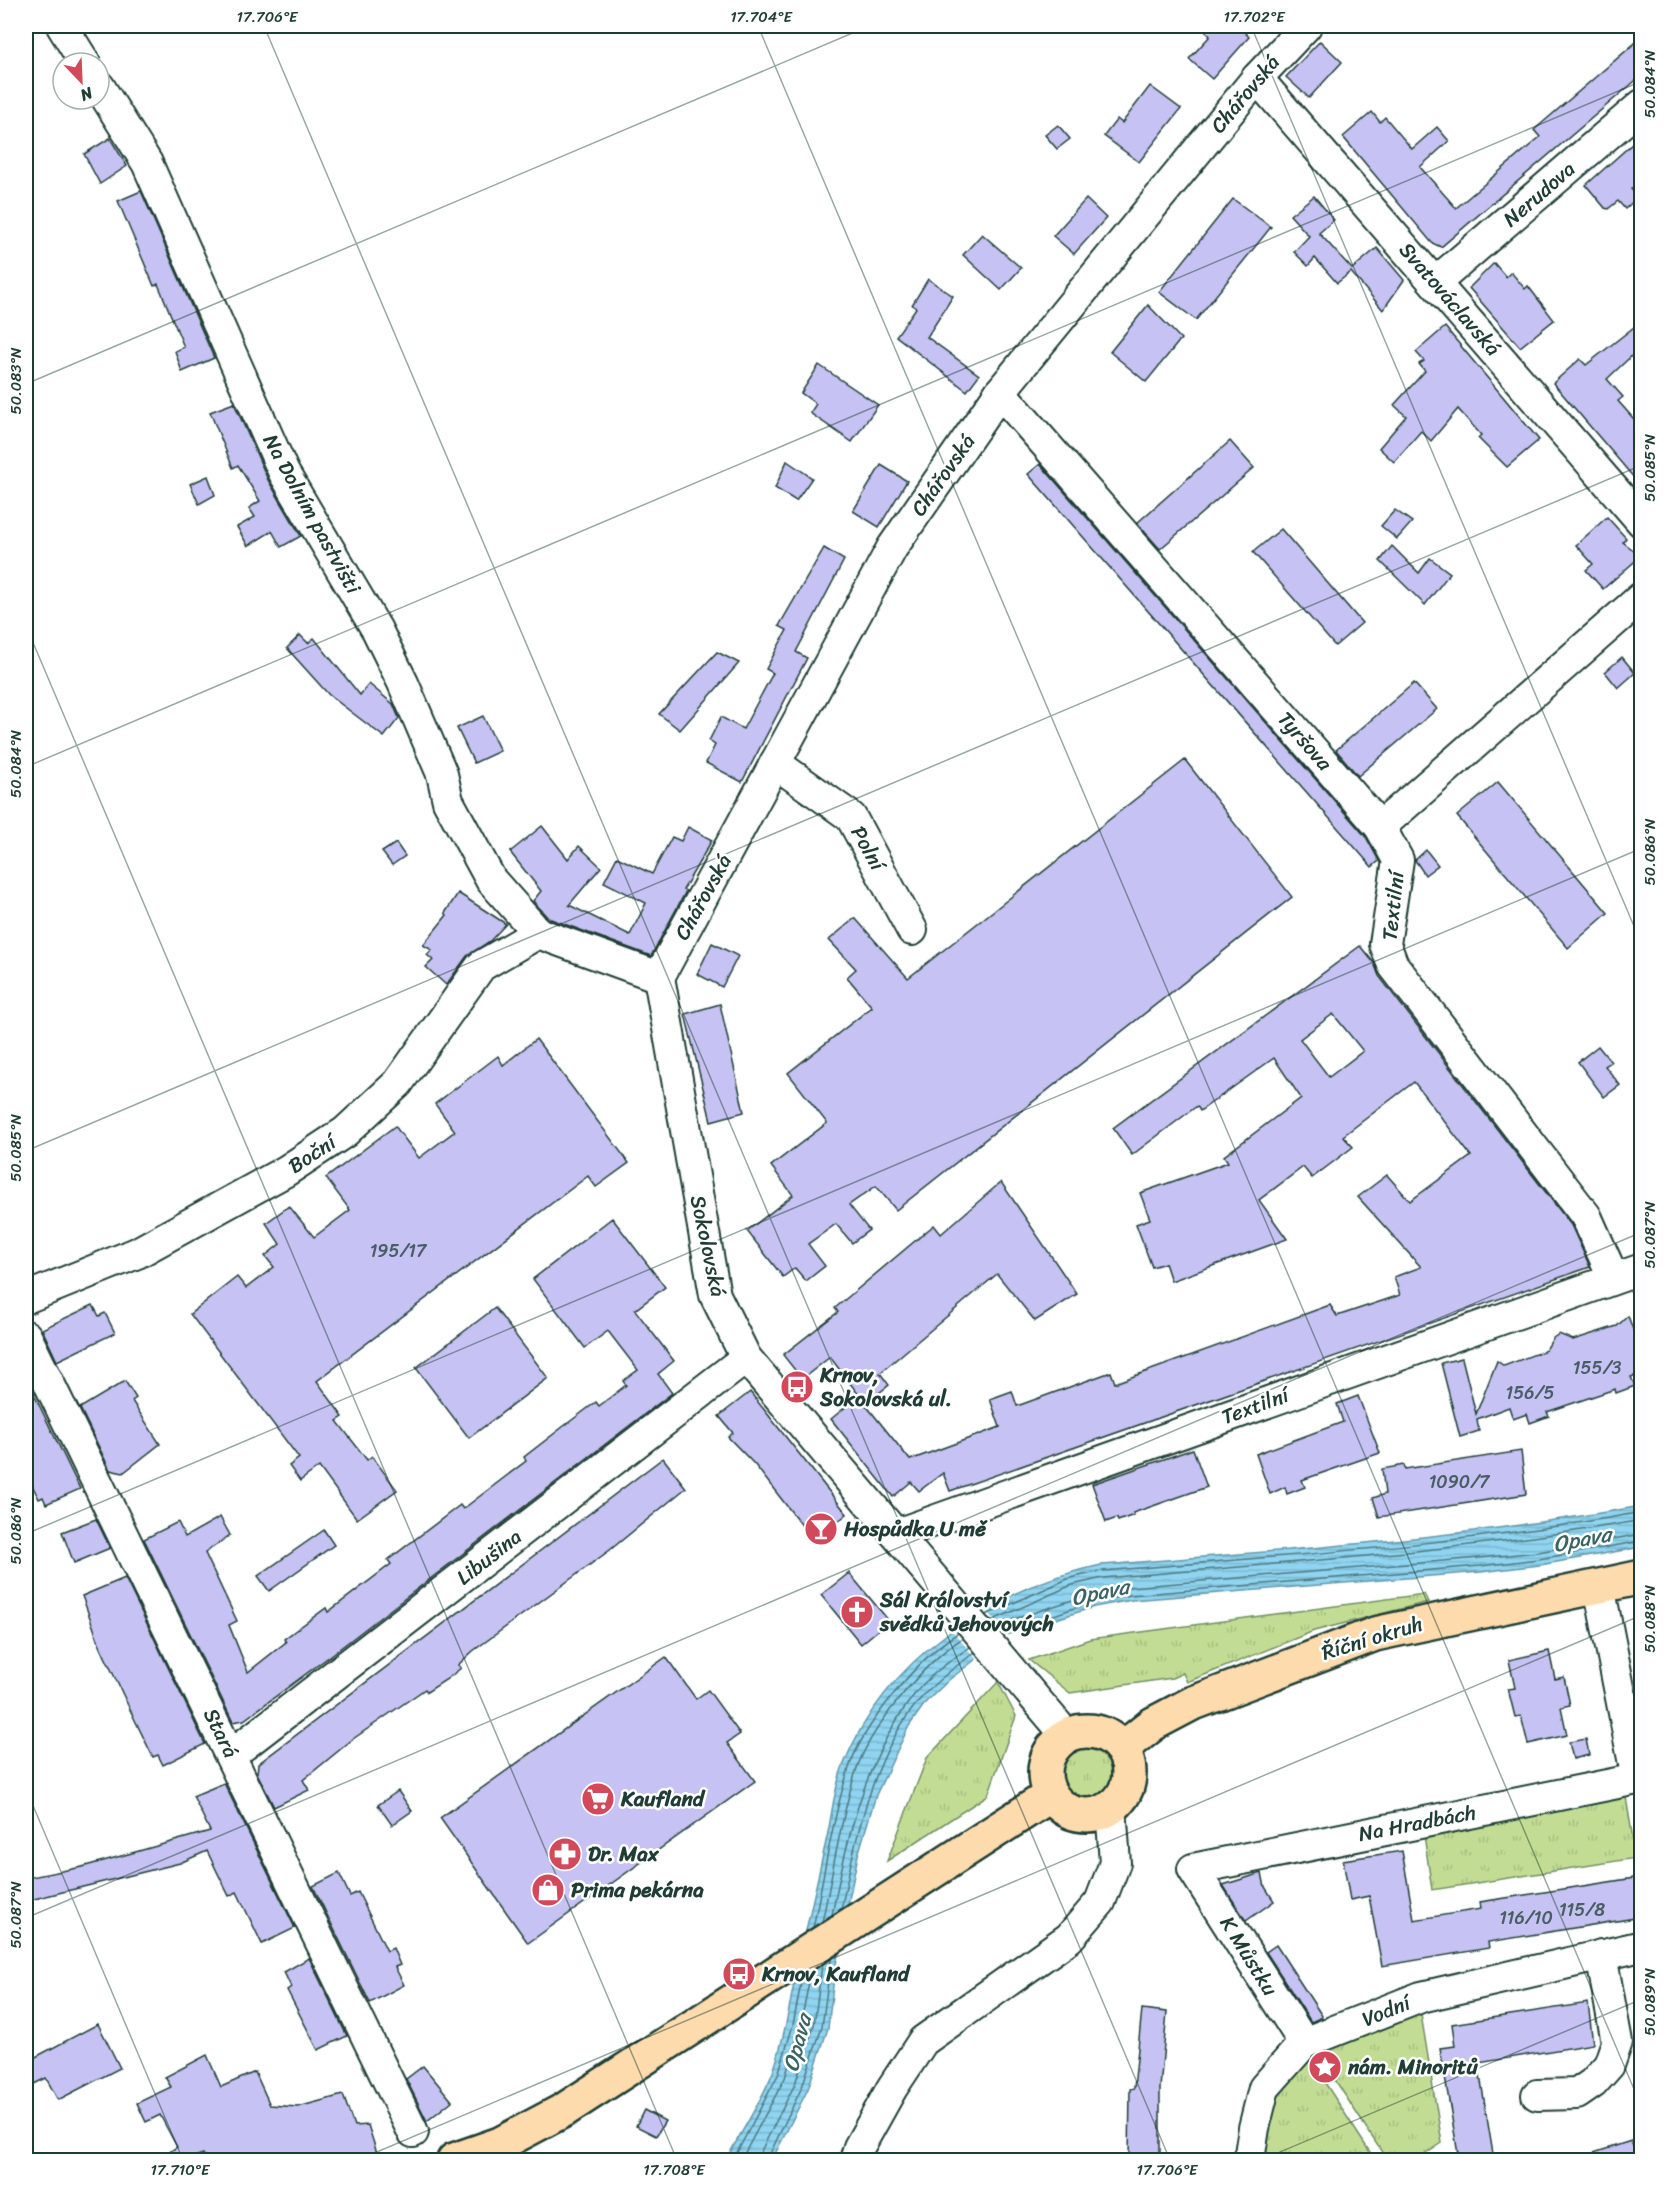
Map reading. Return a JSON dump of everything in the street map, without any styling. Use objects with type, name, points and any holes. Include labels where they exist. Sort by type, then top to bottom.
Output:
[{"type":"main road","name":"Říční okruh","points":[[1122,1749],[1153,1724],[1191,1704],[1375,1634],[1641,1577]]},
{"type":"main road","points":[[1078,1731],[1103,1734],[1122,1749],[1128,1767],[1126,1786],[1120,1798],[1111,1807],[1099,1813],[1085,1815],[1071,1812],[1051,1795],[1045,1782],[1044,1768],[1048,1755],[1056,1744],[1067,1736],[1078,1731]]},
{"type":"main road","points":[[454,2160],[500,2144],[540,2124],[1051,1795]]},
{"type":"street","points":[[62,26],[78,51]]},
{"type":"street","name":"Chářovská","points":[[659,977],[892,548],[1000,392],[1257,78],[1306,26]]},
{"type":"street","name":"Svatováclavská","points":[[1257,78],[1436,282],[1641,522]]},
{"type":"street","name":"Na Dolním pastvišti","points":[[111,105],[147,163],[284,473],[377,630],[398,672],[442,774],[448,801],[491,880],[538,933]]},
{"type":"street","name":"Nerudova","points":[[1436,282],[1641,105]]},
{"type":"street","name":"Tyršova","points":[[1000,392],[1380,827]]},
{"type":"street","points":[[1380,827],[1641,597]]},
{"type":"street","name":"Polní","points":[[776,763],[851,817],[912,930]]},
{"type":"street","name":"Textilní","points":[[1380,827],[1398,860],[1385,944],[1393,965],[1586,1216],[1613,1277]]},
{"type":"street","points":[[538,933],[659,977]]},
{"type":"street","name":"Boční","points":[[26,1298],[137,1253],[286,1171],[345,1132],[398,1083],[481,966],[538,933]]},
{"type":"street","name":"Sokolovská","points":[[659,977],[715,1295],[746,1358],[1067,1736]]},
{"type":"street","name":"Textilní","points":[[897,1534],[1613,1277],[1641,1269]]},
{"type":"street","name":"Stará","points":[[26,1336],[413,2132]]},
{"type":"street","name":"Libušina","points":[[231,1755],[746,1358]]},
{"type":"street","points":[[1599,1586],[1639,1779]]},
{"type":"street","name":"Na Hradbách","points":[[1193,1869],[1639,1779]]},
{"type":"street","points":[[855,2160],[859,2147],[892,2088],[923,2042],[1069,1938],[1100,1902],[1115,1863],[1111,1807]]},
{"type":"street","name":"K Můstku","points":[[1193,1869],[1304,2043]]},
{"type":"street","name":"Vodní","points":[[1249,2160],[1264,2088],[1304,2043],[1421,1997],[1641,1946]]},
{"type":"street","points":[[1537,2095],[1577,2094],[1593,2083],[1610,2065],[1617,2042],[1601,1955]]},
{"type":"green space","points":[[1424,1594],[1428,1602],[1314,1631],[1187,1682],[1183,1673],[1172,1678],[1070,1693],[1029,1660],[1090,1639]]},
{"type":"green space","points":[[998,1682],[1016,1716],[988,1795],[887,1861],[927,1758]]},
{"type":"green space","points":[[1087,1747],[1101,1751],[1109,1759],[1113,1773],[1109,1787],[1101,1795],[1087,1799],[1073,1795],[1065,1787],[1061,1773],[1065,1759],[1073,1751]]},
{"type":"green space","points":[[1625,1791],[1636,1858],[1432,1890],[1423,1828]]},
{"type":"green space","points":[[1420,2008],[1442,2143],[1417,2160],[1387,2160],[1315,2049]]},
{"type":"green space","points":[[1307,2055],[1375,2160],[1263,2160],[1264,2144],[1275,2103]]},
{"type":"water","name":"Opava","points":[[1641,1506],[1641,1547],[1540,1565],[1481,1572],[1132,1600],[1094,1607],[1009,1634],[950,1679],[926,1702],[909,1726],[876,1795],[858,1855],[835,1969],[828,2028],[808,2089],[772,2160],[726,2160],[763,2094],[777,2061],[835,1792],[843,1766],[862,1728],[886,1693],[914,1661],[947,1634],[983,1610],[1021,1591],[1060,1576],[1101,1565],[1304,1549],[1440,1535]]},
{"type":"pier","points":[[983,1606],[1010,1637],[978,1661],[949,1627]]},
{"type":"building","points":[[1201,26],[1239,26],[1249,37],[1212,79],[1189,59],[1210,36]]},
{"type":"building","points":[[1641,38],[1641,76],[1441,247],[1432,243],[1343,137],[1372,112],[1380,122],[1385,117],[1412,149],[1437,127],[1449,141],[1420,167],[1456,208],[1540,137],[1534,130]]},
{"type":"building","points":[[1320,41],[1342,62],[1309,98],[1286,77]]},
{"type":"building","points":[[1150,86],[1181,109],[1139,162],[1104,136],[1117,119],[1122,123]]},
{"type":"building","points":[[1058,125],[1070,139],[1057,149],[1045,135]]},
{"type":"building","points":[[1641,136],[1641,180],[1631,189],[1638,197],[1625,209],[1618,201],[1608,209],[1605,208],[1586,185]]},
{"type":"building","points":[[110,138],[127,166],[100,184],[84,154]]},
{"type":"building","points":[[141,191],[214,358],[182,372],[175,351],[184,347],[158,284],[154,286],[118,201]]},
{"type":"building","points":[[1314,196],[1334,220],[1319,233],[1352,269],[1377,248],[1404,280],[1383,310],[1351,272],[1337,283],[1315,258],[1308,266],[1294,252],[1309,236],[1290,215]]},
{"type":"building","points":[[1086,199],[1106,218],[1074,254],[1053,236]]},
{"type":"building","points":[[1233,199],[1271,227],[1196,320],[1159,292]]},
{"type":"building","points":[[982,234],[1021,268],[1001,290],[963,255]]},
{"type":"building","points":[[1494,263],[1506,277],[1511,272],[1525,289],[1528,286],[1554,320],[1520,347],[1469,288]]},
{"type":"building","points":[[928,279],[953,296],[927,337],[979,375],[967,391],[896,336],[916,308],[912,305]]},
{"type":"building","points":[[1148,305],[1181,339],[1146,382],[1110,352]]},
{"type":"building","points":[[1445,327],[1539,440],[1507,467],[1478,438],[1481,435],[1458,409],[1431,441],[1421,431],[1394,462],[1379,448],[1406,416],[1394,405],[1425,371],[1419,364],[1424,361],[1416,352]]},
{"type":"building","points":[[1634,327],[1641,336],[1641,347],[1607,379],[1623,397],[1618,401],[1641,427],[1641,486],[1553,383],[1580,359],[1586,365]]},
{"type":"building","points":[[819,365],[878,405],[852,442],[810,413],[816,404],[801,393]]},
{"type":"building","points":[[234,403],[268,480],[301,536],[281,547],[272,531],[248,546],[237,527],[255,517],[249,508],[260,501],[238,465],[233,468],[210,412]]},
{"type":"building","points":[[1230,441],[1254,468],[1160,549],[1137,523]]},
{"type":"building","points":[[787,461],[812,478],[796,501],[775,488]]},
{"type":"building","points":[[1040,464],[1366,837],[1379,861],[1372,867],[1028,474]]},
{"type":"building","points":[[881,465],[907,481],[879,527],[853,511]]},
{"type":"building","points":[[208,476],[215,495],[199,504],[190,484]]},
{"type":"building","points":[[1395,510],[1412,522],[1397,539],[1381,526]]},
{"type":"building","points":[[1607,517],[1626,538],[1623,542],[1641,556],[1603,589],[1586,570],[1593,564],[1576,545]]},
{"type":"building","points":[[1281,529],[1362,623],[1335,646],[1253,552]]},
{"type":"building","points":[[1392,546],[1419,573],[1430,558],[1450,573],[1425,605],[1380,561]]},
{"type":"building","points":[[824,548],[844,560],[796,652],[807,658],[742,782],[706,763],[715,745],[709,741],[721,717],[743,729],[773,673],[766,669],[787,630],[779,626]]},
{"type":"building","points":[[300,635],[308,643],[314,638],[360,695],[369,684],[393,704],[399,718],[384,737],[329,695],[287,648]]},
{"type":"building","points":[[717,652],[739,663],[680,730],[659,714]]},
{"type":"building","points":[[1622,657],[1635,673],[1618,688],[1605,672]]},
{"type":"building","points":[[1414,683],[1437,709],[1358,776],[1336,750]]},
{"type":"building","points":[[483,716],[500,751],[474,763],[457,728]]},
{"type":"building","points":[[1185,760],[1292,897],[896,1210],[876,1186],[849,1205],[869,1230],[852,1243],[836,1224],[808,1244],[825,1266],[806,1281],[795,1268],[783,1277],[747,1231],[793,1195],[771,1166],[827,1123],[788,1073],[872,1007],[847,977],[856,969],[829,940],[855,918],[908,978]]},
{"type":"building","points":[[1498,782],[1608,913],[1568,948],[1457,816]]},
{"type":"building","points":[[542,826],[568,859],[579,846],[601,867],[569,905],[630,935],[646,903],[604,882],[617,857],[652,874],[672,837],[681,841],[688,827],[712,840],[683,890],[686,891],[651,956],[548,918],[533,901],[541,891],[510,852]]},
{"type":"building","points":[[396,843],[405,856],[392,865],[382,852]]},
{"type":"building","points":[[1426,850],[1438,865],[1425,875],[1415,860]]},
{"type":"building","points":[[458,893],[506,924],[490,941],[467,956],[446,985],[426,967],[433,960],[427,955],[432,950],[423,945],[447,915],[445,913]]},
{"type":"building","points":[[712,943],[738,956],[722,987],[697,974]]},
{"type":"building","points":[[1360,946],[1374,963],[1379,976],[1571,1225],[1590,1267],[950,1491],[943,1473],[919,1491],[911,1482],[893,1497],[831,1419],[859,1396],[862,1399],[830,1357],[802,1379],[783,1355],[838,1312],[835,1308],[934,1225],[941,1234],[1001,1182],[1077,1294],[1035,1321],[997,1274],[880,1373],[889,1385],[865,1404],[910,1460],[1000,1427],[990,1399],[1012,1391],[1017,1406],[1111,1372],[1115,1383],[1330,1305],[1337,1316],[1400,1295],[1394,1277],[1421,1267],[1358,1197],[1387,1175],[1410,1201],[1471,1156],[1414,1082],[1343,1136],[1353,1147],[1312,1178],[1303,1167],[1259,1200],[1287,1239],[1171,1281],[1165,1263],[1152,1267],[1136,1224],[1150,1219],[1140,1193],[1228,1162],[1224,1156],[1301,1098],[1274,1058],[1200,1111],[1197,1106],[1132,1155],[1113,1128]],"holes":[[[1333,1014],[1363,1051],[1329,1077],[1300,1039]]]},
{"type":"building","points":[[720,1004],[744,1112],[711,1121],[685,1014]]},
{"type":"building","points":[[536,1039],[629,1163],[596,1187],[588,1176],[317,1381],[343,1417],[337,1421],[367,1460],[372,1456],[397,1490],[357,1519],[319,1467],[300,1481],[289,1466],[299,1458],[190,1314],[237,1277],[246,1288],[274,1267],[265,1256],[280,1244],[266,1223],[289,1206],[314,1237],[350,1210],[326,1178],[395,1126],[419,1158],[455,1131],[435,1104],[498,1056],[503,1065]]},
{"type":"building","points":[[1598,1046],[1611,1062],[1605,1066],[1620,1085],[1604,1097],[1578,1062]]},
{"type":"building","points":[[612,1218],[665,1287],[635,1310],[674,1361],[658,1374],[672,1393],[330,1656],[244,1720],[233,1722],[144,1539],[178,1522],[185,1537],[220,1517],[230,1535],[205,1553],[237,1621],[229,1625],[248,1672],[286,1642],[284,1639],[326,1608],[328,1612],[391,1564],[388,1560],[460,1505],[463,1509],[526,1461],[524,1457],[564,1426],[596,1402],[599,1406],[626,1385],[623,1381],[638,1370],[608,1331],[585,1348],[533,1279]]},
{"type":"building","points":[[93,1305],[99,1316],[105,1313],[115,1333],[57,1361],[42,1329]]},
{"type":"building","points":[[495,1308],[548,1378],[469,1438],[416,1368]]},
{"type":"building","points":[[1628,1316],[1641,1351],[1641,1374],[1631,1377],[1635,1386],[1616,1393],[1615,1389],[1547,1412],[1549,1416],[1530,1423],[1527,1414],[1513,1419],[1509,1407],[1477,1419],[1479,1431],[1460,1437],[1441,1363],[1462,1358],[1476,1414],[1497,1361],[1504,1366],[1546,1350],[1553,1338],[1559,1334],[1573,1340],[1617,1326]]},
{"type":"building","points":[[26,1378],[80,1489],[46,1504],[43,1497],[39,1499],[31,1483],[26,1486]]},
{"type":"building","points":[[125,1381],[136,1398],[132,1401],[160,1444],[123,1473],[110,1470],[80,1408]]},
{"type":"building","points":[[750,1392],[847,1514],[814,1541],[755,1465],[728,1437],[733,1433],[719,1416]]},
{"type":"building","points":[[1358,1396],[1380,1453],[1302,1480],[1305,1487],[1287,1494],[1285,1487],[1270,1494],[1256,1454],[1343,1422],[1337,1404]]},
{"type":"building","points":[[1193,1449],[1207,1487],[1133,1513],[1134,1515],[1118,1521],[1117,1518],[1106,1522],[1092,1484]]},
{"type":"building","points":[[1521,1451],[1526,1494],[1379,1517],[1373,1498],[1385,1494],[1382,1469],[1404,1465],[1405,1469]]},
{"type":"building","points":[[663,1458],[686,1488],[610,1550],[473,1651],[458,1665],[461,1668],[447,1679],[427,1692],[425,1689],[353,1739],[303,1780],[309,1790],[274,1807],[257,1773],[258,1764]]},
{"type":"building","points":[[96,1519],[110,1548],[74,1563],[62,1532]]},
{"type":"building","points":[[324,1530],[334,1545],[269,1591],[258,1576]]},
{"type":"building","points":[[849,1573],[889,1621],[861,1644],[821,1595]]},
{"type":"building","points":[[125,1578],[205,1744],[163,1765],[158,1755],[153,1757],[133,1716],[101,1648],[82,1596]]},
{"type":"building","points":[[1549,1651],[1555,1679],[1564,1677],[1570,1705],[1561,1707],[1567,1735],[1528,1744],[1521,1716],[1515,1717],[1508,1689],[1515,1688],[1509,1660]]},
{"type":"building","points":[[666,1657],[696,1699],[708,1690],[740,1734],[727,1743],[755,1781],[528,1943],[440,1818]]},
{"type":"building","points":[[1586,1739],[1589,1755],[1573,1759],[1569,1742]]},
{"type":"building","points":[[224,1783],[295,1928],[262,1944],[237,1892],[229,1896],[207,1851],[180,1863],[26,1901],[26,1878],[82,1867],[210,1831],[193,1796]]},
{"type":"building","points":[[398,1791],[412,1811],[392,1825],[378,1805]]},
{"type":"building","points":[[1402,1851],[1414,1920],[1481,1909],[1480,1902],[1641,1877],[1641,1917],[1488,1942],[1489,1948],[1382,1966],[1369,1896],[1350,1900],[1343,1860]]},
{"type":"building","points":[[339,1873],[350,1896],[358,1892],[387,1951],[393,1948],[400,1965],[395,1967],[404,1985],[370,2003],[313,1886]]},
{"type":"building","points":[[1262,1873],[1265,1887],[1274,1901],[1246,1921],[1223,1885]]},
{"type":"building","points":[[1276,1945],[1322,2016],[1320,2018],[1311,2022],[1266,1952]]},
{"type":"building","points":[[309,1958],[347,2036],[318,2050],[287,1990],[291,1987],[284,1972]]},
{"type":"building","points":[[1588,2003],[1593,2044],[1478,2063],[1494,2160],[1459,2160],[1440,2048],[1455,2046],[1452,2024]]},
{"type":"building","points":[[1142,2009],[1167,2012],[1160,2088],[1160,2160],[1129,2160],[1130,2089],[1134,2088]]},
{"type":"building","points":[[98,2024],[120,2068],[58,2100],[46,2078],[26,2088],[26,2062]]},
{"type":"building","points":[[207,2055],[221,2087],[255,2072],[270,2105],[298,2107],[343,2095],[354,2126],[368,2125],[377,2153],[302,2160],[206,2160],[203,2154],[186,2160],[157,2160],[177,2147],[160,2115],[146,2122],[137,2103],[171,2087],[165,2077]]},
{"type":"building","points":[[423,2066],[452,2101],[427,2121],[406,2079]]},
{"type":"building","points":[[644,2110],[665,2121],[656,2136],[636,2126]]},
{"type":"building","points":[[1631,2141],[1638,2160],[1581,2160],[1581,2157]]},
{"type":"place","name":"Krnov, Sokolovská ul.","points":[[797,1387]]},
{"type":"place","name":"Hospůdka U mě","points":[[821,1529]]},
{"type":"place","name":"Sál Království svědků Jehovových","points":[[857,1612]]},
{"type":"place","name":"Kaufland","points":[[598,1799]]},
{"type":"place","name":"Dr. Max","points":[[565,1854]]},
{"type":"place","name":"Prima pekárna","points":[[548,1890]]},
{"type":"place","name":"Krnov, Kaufland","points":[[739,1974]]},
{"type":"place","name":"nám. Minoritů","points":[[1325,2067]]}]
